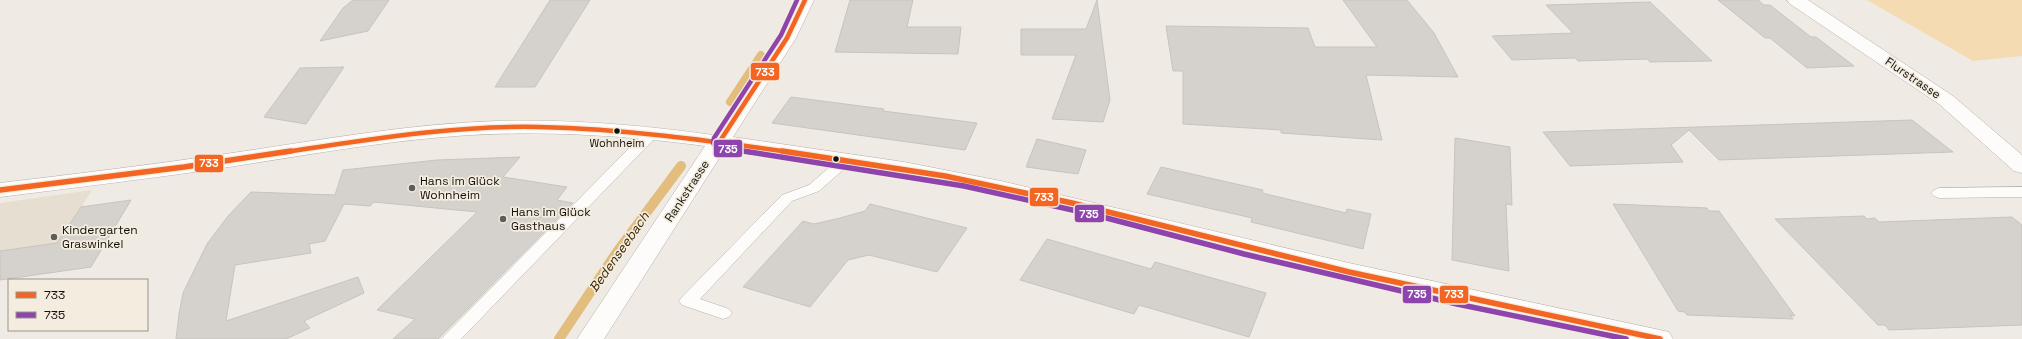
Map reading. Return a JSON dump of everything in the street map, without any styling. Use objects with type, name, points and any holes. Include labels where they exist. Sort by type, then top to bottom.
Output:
[{"type":"street","name":"Rankstrasse","points":[[590,339],[787,38],[805,0]]},
{"type":"street","name":"Flurstrasse","points":[[1796,0],[1946,100],[2022,166]]},
{"type":"street","points":[[0,190],[200,164],[377,137],[485,127],[542,126],[652,133],[720,141],[902,168],[965,179],[1097,208],[1246,247],[1459,297],[1660,339]]},
{"type":"lane","points":[[450,339],[652,133]]},
{"type":"lane","points":[[723,313],[688,301],[787,198],[814,188],[846,160]]},
{"type":"lane","points":[[1939,193],[2022,192]]},
{"type":"shaded area","points":[[1867,0],[2022,0],[2022,56],[1973,61]]},
{"type":"shaded area","name":"Kindergarten Graswinkel","points":[[92,190],[81,207],[131,200],[91,267],[0,280],[0,203]]},
{"type":"building","points":[[353,0],[389,0],[368,31],[320,41],[343,8]]},
{"type":"building","points":[[550,0],[590,0],[535,87],[495,87]]},
{"type":"building","points":[[850,0],[913,0],[907,27],[961,27],[958,54],[835,52]]},
{"type":"building","points":[[1097,0],[1110,100],[1103,122],[1052,119],[1076,55],[1021,55],[1021,29],[1086,29]]},
{"type":"building","points":[[1343,0],[1407,0],[1434,33],[1458,77],[1366,75],[1382,140],[1281,133],[1281,130],[1183,124],[1183,71],[1173,71],[1166,26],[1308,28],[1315,47],[1377,47]]},
{"type":"building","points":[[1718,0],[1758,0],[1764,5],[1770,5],[1811,37],[1816,37],[1854,66],[1807,68],[1770,38],[1765,38]]},
{"type":"building","points":[[1650,2],[1712,61],[1650,62],[1647,59],[1578,61],[1575,58],[1512,60],[1492,36],[1573,33],[1546,5]]},
{"type":"building","points":[[344,67],[306,124],[264,117],[300,68]]},
{"type":"building","points":[[791,97],[977,123],[965,150],[772,123]]},
{"type":"building","points":[[1912,120],[1953,152],[1719,160],[1689,130],[1671,145],[1683,162],[1570,166],[1543,132]]},
{"type":"building","points":[[1455,138],[1510,147],[1512,205],[1506,204],[1509,271],[1452,260]]},
{"type":"building","points":[[1037,139],[1086,150],[1078,174],[1026,167]]},
{"type":"building","points":[[520,157],[503,177],[567,187],[557,200],[573,203],[438,339],[393,339],[415,319],[377,310],[477,212],[374,202],[370,206],[344,204],[325,241],[309,244],[311,253],[235,265],[226,321],[358,277],[364,293],[304,321],[310,328],[286,339],[176,339],[183,293],[207,244],[228,216],[251,192],[335,195],[343,170],[437,160]]},
{"type":"building","points":[[1161,167],[1263,190],[1262,193],[1346,213],[1347,209],[1371,214],[1363,249],[1251,222],[1252,218],[1147,194]]},
{"type":"building","points":[[131,200],[91,267],[0,280],[0,251],[57,243],[81,207]]},
{"type":"building","points":[[870,204],[967,228],[937,272],[869,255],[848,260],[810,307],[743,287],[803,221],[814,224],[840,218],[865,211]]},
{"type":"building","points":[[1613,204],[1707,208],[1709,211],[1719,211],[1795,316],[1790,315],[1793,319],[1687,315],[1685,312],[1678,311]]},
{"type":"building","points":[[1864,216],[1867,219],[1875,218],[1879,222],[2012,217],[2022,225],[2022,325],[1889,330],[1885,325],[1878,325],[1775,219]]},
{"type":"building","points":[[1047,239],[1151,269],[1155,262],[1266,293],[1249,337],[1139,305],[1134,314],[1020,280]]},
{"type":"waterway","name":"Bedenseebach","points":[[730,102],[761,55]]},
{"type":"waterway","name":"Bedenseebach","points":[[559,339],[617,252],[681,166]]},
{"type":"transit line","name":"735","points":[[797,0],[781,35],[714,138],[713,143],[716,147],[964,186],[1095,215],[1244,254],[1457,304],[1626,339]]},
{"type":"transit line","name":"733","points":[[720,141],[787,38],[805,0]]},
{"type":"transit line","name":"733","points":[[0,190],[184,167],[374,139],[456,130],[538,127],[636,132],[734,144],[945,176],[1072,203],[1349,272],[1660,339]]},
{"type":"place","name":"Wohnheim","points":[[617,131]]},
{"type":"place","name":"Hans im Glück Wohnheim","points":[[412,188]]},
{"type":"place","name":"Hans im Glück Gasthaus","points":[[503,219]]},
{"type":"place","name":"Kindergarten Graswinkel","points":[[54,237]]}]
